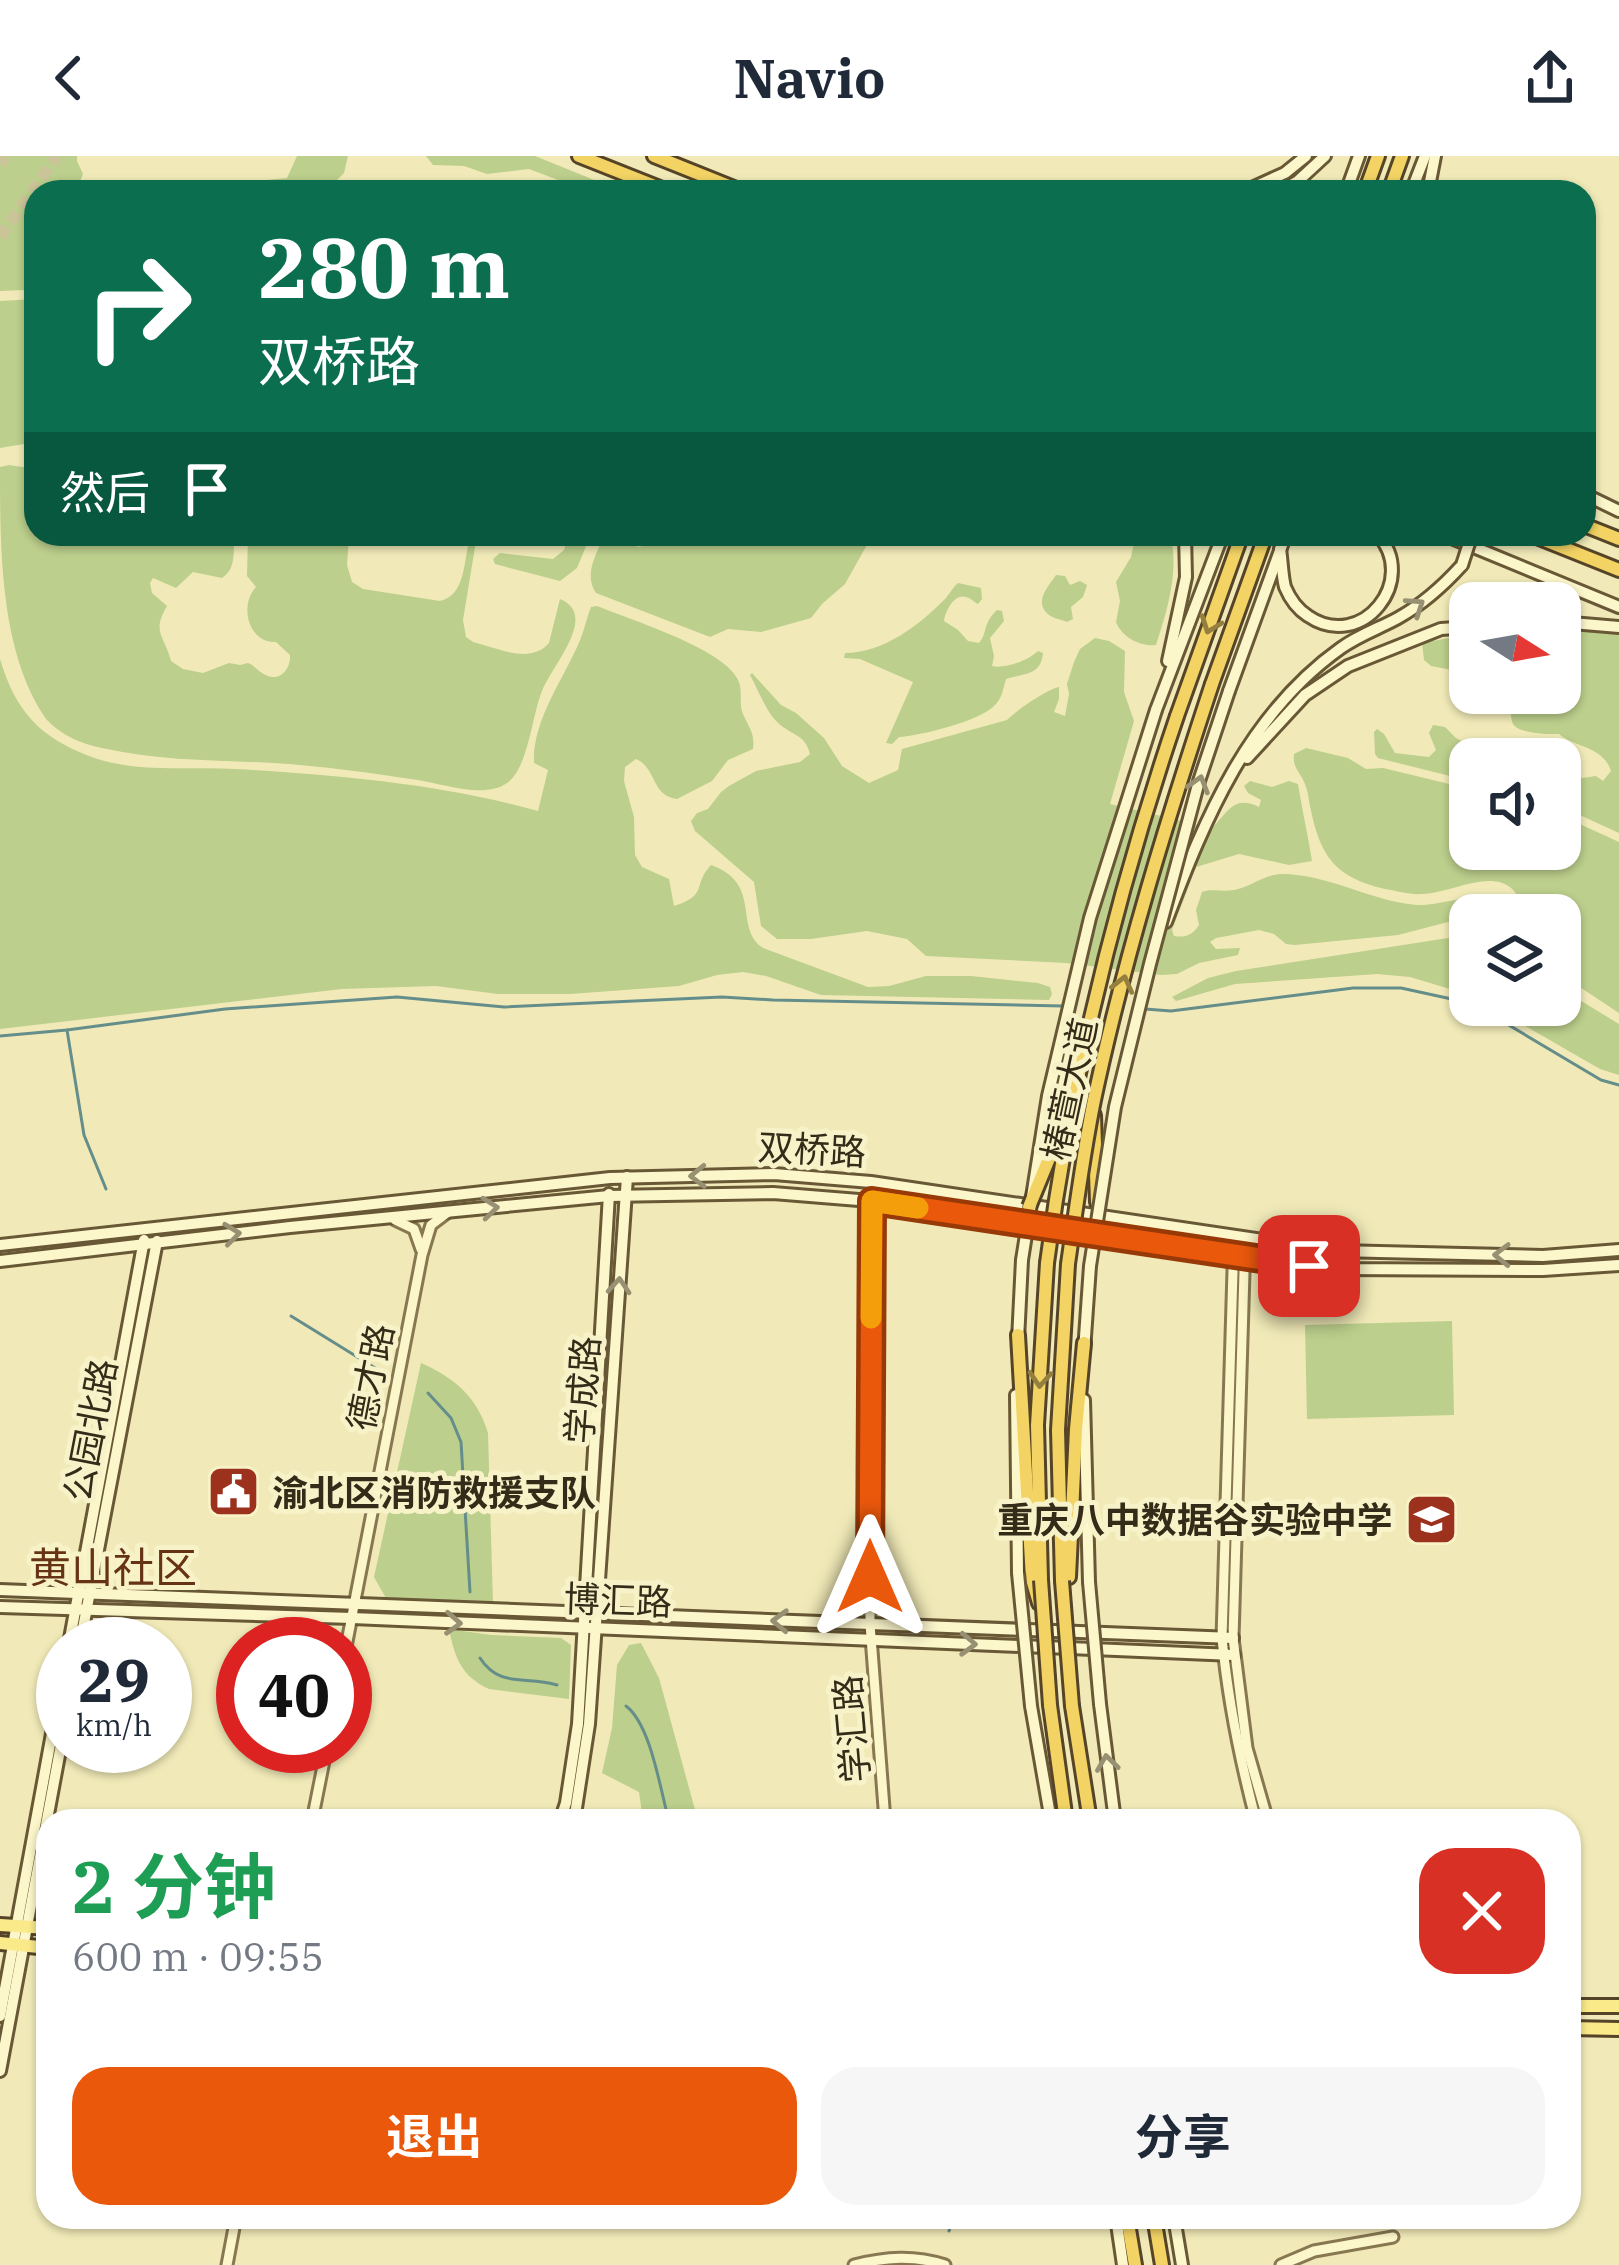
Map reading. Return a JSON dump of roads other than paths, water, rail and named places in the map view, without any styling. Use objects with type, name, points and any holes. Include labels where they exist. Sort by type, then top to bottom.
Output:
[{"type":"highway","points":[[579,156],[640,180]]},
{"type":"highway","points":[[654,156],[714,180]]},
{"type":"highway","name":"椿萱大道","points":[[1064,1809],[1044,1622],[1030,1578],[1047,1263],[1074,1099],[1132,858],[1238,546]]},
{"type":"highway","name":"椿萱大道","points":[[1088,1809],[1065,1620],[1058,1430],[1068,1264],[1094,1101],[1138,923],[1182,774],[1262,546]]},
{"type":"highway","points":[[1559,546],[1619,570]]},
{"type":"highway","points":[[1029,1207],[1074,1099]]},
{"type":"highway","points":[[1094,1101],[1097,1215]]},
{"type":"highway","points":[[1018,1335],[1030,1578]]},
{"type":"highway","points":[[1065,1581],[1084,1343]]},
{"type":"highway","points":[[1129,2229],[1135,2265]]},
{"type":"highway","points":[[1156,2229],[1162,2265]]},
{"type":"main road","points":[[1268,180],[1306,156]]},
{"type":"main road","points":[[1300,180],[1325,156]]},
{"type":"main road","points":[[1162,694],[1182,602],[1185,546]]},
{"type":"main road","points":[[1018,1335],[1022,1260],[1048,1096],[1090,918],[1156,710],[1218,546]]},
{"type":"main road","points":[[1113,1809],[1089,1582],[1084,1343],[1090,1266],[1114,1107],[1150,964],[1199,781],[1282,546]]},
{"type":"main road","points":[[1280,550],[1285,586],[1297,608],[1322,626],[1355,625],[1379,608],[1393,579],[1387,546]]},
{"type":"main road","points":[[1150,964],[1197,838],[1226,780],[1300,690],[1344,646],[1439,590],[1462,566],[1468,546]]},
{"type":"main road","points":[[1471,546],[1619,607]]},
{"type":"main road","points":[[1581,624],[1619,627]]},
{"type":"main road","points":[[1300,690],[1348,666],[1449,628]]},
{"type":"main road","name":"双桥路","points":[[0,1245],[610,1178],[774,1174],[871,1182],[1338,1251],[1543,1256],[1619,1250]]},
{"type":"main road","name":"学成路","points":[[591,1613],[627,1177]]},
{"type":"main road","name":"学成路","points":[[576,1809],[589,1724],[610,1178]]},
{"type":"main road","name":"双桥路","points":[[0,1261],[609,1196],[773,1193],[872,1201],[1337,1269],[1544,1270],[1619,1265]]},
{"type":"main road","name":"公园北路","points":[[81,1617],[153,1227]]},
{"type":"main road","points":[[1030,1578],[1031,1706],[1049,1809]]},
{"type":"main road","name":"博汇路","points":[[0,1590],[590,1630],[1228,1655]]},
{"type":"main road","name":"博汇路","points":[[0,1607],[591,1613],[1227,1638]]},
{"type":"main road","name":"公园北路","points":[[79,1617],[81,1610]]},
{"type":"main road","name":"学成路","points":[[563,1809],[574,1760],[590,1630]]},
{"type":"main road","points":[[41,1809],[47,1773]]},
{"type":"main road","points":[[47,1809],[54,1773]]},
{"type":"main road","points":[[21,1926],[36,1836]]},
{"type":"main road","points":[[0,2016],[12,1944],[21,1926],[36,1857]]},
{"type":"main road","points":[[0,1925],[36,1927]]},
{"type":"main road","points":[[0,2071],[12,1944]]},
{"type":"main road","points":[[1581,2006],[1619,2006]]},
{"type":"main road","points":[[1581,2028],[1618,2029]]},
{"type":"main road","points":[[1118,2229],[1124,2265]]},
{"type":"main road","points":[[1176,2229],[1182,2265]]},
{"type":"street","name":"学汇路","points":[[872,1201],[870,1624],[884,1809]]},
{"type":"street","name":"德才路","points":[[352,1617],[422,1255],[431,1225],[446,1213]]},
{"type":"street","points":[[390,1218],[414,1229],[422,1255]]},
{"type":"street","points":[[1239,1238],[1227,1638],[1238,1754],[1253,1809]]},
{"type":"street","points":[[1228,1655],[1265,1809]]},
{"type":"street","points":[[314,1809],[322,1773]]},
{"type":"street","points":[[227,2265],[234,2229]]},
{"type":"street","points":[[1281,2265],[1314,2251],[1393,2237]]},
{"type":"street","points":[[854,2265],[909,2257],[945,2265]]},
{"type":"waterway","points":[[1145,1009],[1171,1011],[1353,988],[1401,988],[1449,998]]},
{"type":"waterway","points":[[0,1036],[225,1009],[397,997],[504,1007],[722,997],[1063,1006]]},
{"type":"waterway","points":[[1510,1026],[1601,1080],[1619,1085]]},
{"type":"waterway","points":[[67,1030],[84,1135],[106,1189]]},
{"type":"waterway","points":[[291,1316],[380,1371]]},
{"type":"waterway","points":[[428,1393],[451,1418],[461,1442],[470,1592]]},
{"type":"waterway","points":[[480,1658],[505,1678],[557,1685]]},
{"type":"waterway","points":[[626,1706],[648,1742],[666,1809]]},
{"type":"tunnel","points":[[0,164],[6,156]]},
{"type":"tunnel","points":[[40,180],[57,156]]},
{"type":"tunnel","points":[[0,237],[24,203]]},
{"type":"place","name":"渝北区消防救援支队","points":[[233,1492]]},
{"type":"place","name":"重庆八中数据谷实验中学","points":[[1432,1519]]},
{"type":"district","name":"黄山社区","points":[[113,1567]]}]
